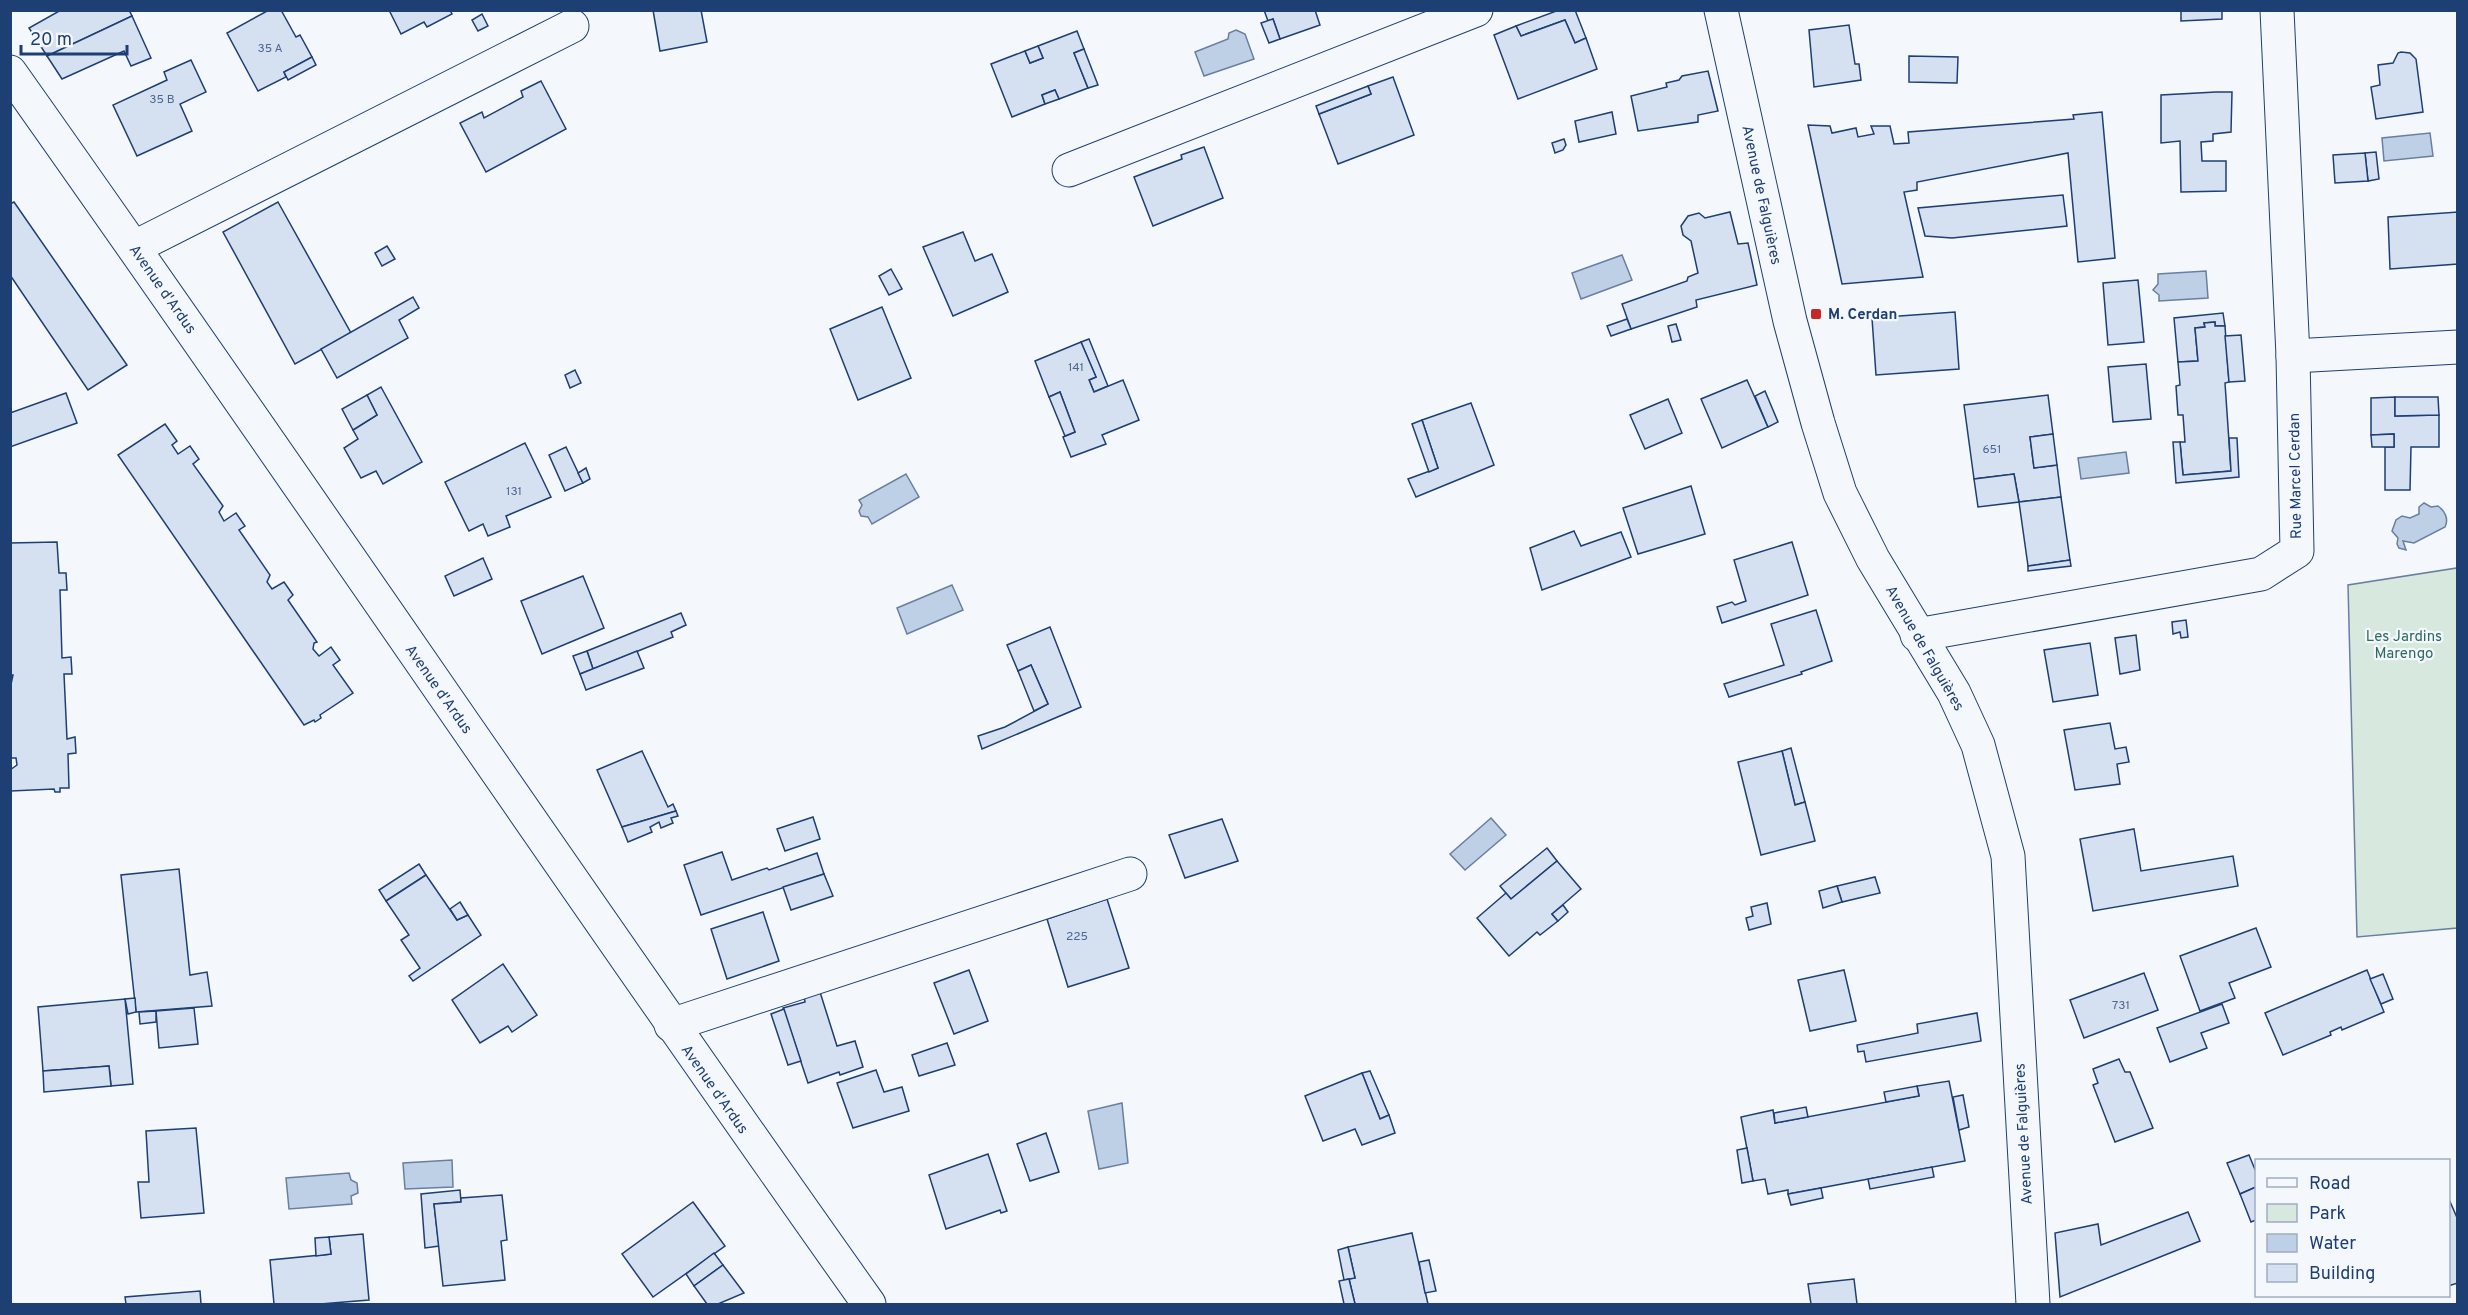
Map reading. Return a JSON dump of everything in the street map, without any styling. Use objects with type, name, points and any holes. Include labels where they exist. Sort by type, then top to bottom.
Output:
[{"type":"street","points":[[1069,170],[1476,10]]},
{"type":"street","name":"Avenue de Falguières","points":[[1721,10],[1790,321],[1840,493],[1873,559],[1954,693],[1978,745],[2008,856],[2033,1305]]},
{"type":"street","name":"Rue Marcel Cerdan","points":[[1917,635],[2261,574],[2297,551],[2293,356],[2277,10]]},
{"type":"street","points":[[135,247],[572,26]]},
{"type":"street","name":"Avenue d'Ardus","points":[[10,72],[135,247],[671,1025],[869,1305]]},
{"type":"street","points":[[2293,356],[2457,347]]},
{"type":"street","points":[[671,1025],[1130,874]]},
{"type":"green space","name":"Les Jardins Marengo","points":[[2457,568],[2457,928],[2357,937],[2348,585]]},
{"type":"water","points":[[1236,30],[1245,34],[1254,59],[1204,76],[1195,52],[1228,39],[1229,33]]},
{"type":"water","points":[[2430,133],[2433,156],[2384,161],[2382,138]]},
{"type":"water","points":[[1622,255],[1632,280],[1581,299],[1572,273]]},
{"type":"water","points":[[2206,271],[2208,298],[2159,301],[2159,295],[2153,290],[2158,284],[2158,274]]},
{"type":"water","points":[[2126,452],[2129,473],[2081,479],[2078,458]]},
{"type":"water","points":[[906,474],[919,497],[872,524],[868,517],[861,516],[859,511],[862,505],[859,500]]},
{"type":"water","points":[[2424,503],[2431,507],[2438,506],[2443,510],[2446,515],[2445,527],[2414,543],[2403,541],[2406,550],[2399,548],[2398,538],[2392,531],[2396,520],[2402,516],[2410,518],[2419,514],[2419,507]]},
{"type":"water","points":[[952,585],[963,610],[907,634],[897,608]]},
{"type":"water","points":[[1491,818],[1506,835],[1465,870],[1450,854]]},
{"type":"water","points":[[1122,1103],[1128,1163],[1099,1169],[1088,1111]]},
{"type":"water","points":[[452,1160],[453,1187],[405,1189],[403,1163]]},
{"type":"water","points":[[349,1173],[351,1180],[357,1183],[358,1193],[351,1196],[352,1204],[289,1209],[286,1178]]},
{"type":"building","points":[[61,10],[129,10],[132,16],[47,56],[29,28]]},
{"type":"building","points":[[269,10],[281,10],[296,37],[300,35],[312,57],[284,72],[286,77],[258,91],[227,33]]},
{"type":"building","points":[[389,10],[450,10],[452,14],[427,27],[424,22],[401,34]]},
{"type":"building","points":[[653,10],[701,10],[707,42],[660,51]]},
{"type":"building","points":[[1264,10],[1315,10],[1320,25],[1280,39],[1273,19],[1268,21]]},
{"type":"building","points":[[1559,10],[1575,10],[1586,38],[1575,43],[1565,20],[1521,36],[1516,26]]},
{"type":"building","points":[[2181,10],[2222,10],[2222,19],[2181,21]]},
{"type":"building","points":[[482,14],[488,26],[478,31],[472,20]]},
{"type":"building","points":[[132,16],[151,58],[131,66],[124,51],[62,79],[47,56]]},
{"type":"building","points":[[1273,19],[1280,39],[1269,43],[1261,23]]},
{"type":"building","points":[[1565,20],[1575,43],[1586,38],[1597,69],[1518,99],[1494,35],[1516,26],[1521,36]]},
{"type":"building","points":[[1849,25],[1855,64],[1859,64],[1861,80],[1814,87],[1809,30]]},
{"type":"building","points":[[1077,31],[1084,49],[1074,53],[1088,88],[1059,99],[1055,90],[1042,95],[1045,104],[1012,117],[991,64],[1025,51],[1030,63],[1043,58],[1038,46]]},
{"type":"building","points":[[1038,46],[1043,58],[1030,63],[1025,51]]},
{"type":"building","points":[[1084,49],[1098,85],[1088,88],[1074,53]]},
{"type":"building","points":[[2398,53],[2410,53],[2416,59],[2423,112],[2376,119],[2371,87],[2380,85],[2378,65],[2393,63]]},
{"type":"building","points":[[1909,56],[1958,57],[1957,83],[1909,82]]},
{"type":"building","points":[[312,57],[316,65],[288,80],[284,72]]},
{"type":"building","points":[[191,60],[206,92],[180,104],[192,131],[137,156],[113,105],[167,80],[164,72]]},
{"type":"building","points":[[1708,71],[1718,111],[1698,115],[1698,122],[1638,131],[1631,96],[1667,87],[1666,83],[1679,80],[1682,76]]},
{"type":"building","points":[[1393,77],[1414,135],[1338,164],[1319,114],[1371,94],[1368,86]]},
{"type":"building","points":[[541,81],[566,129],[486,172],[460,123],[482,112],[484,118],[523,97],[521,91]]},
{"type":"building","points":[[1368,86],[1371,94],[1319,114],[1316,106]]},
{"type":"building","points":[[1055,90],[1059,99],[1045,104],[1042,95]]},
{"type":"building","points":[[2232,92],[2231,132],[2213,134],[2213,141],[2201,142],[2202,161],[2226,161],[2226,191],[2181,192],[2180,141],[2161,143],[2161,95]]},
{"type":"building","points":[[1612,112],[1616,134],[1579,142],[1575,121]]},
{"type":"building","points":[[2102,112],[2115,258],[2078,262],[2068,153],[1917,182],[1917,190],[1904,192],[1923,277],[1842,284],[1808,125],[1830,126],[1832,133],[1856,128],[1858,137],[1874,134],[1871,126],[1890,126],[1894,144],[1909,143],[1908,132],[2074,119],[2073,115]]},
{"type":"building","points":[[1564,139],[1566,145],[1563,150],[1555,153],[1552,143]]},
{"type":"building","points":[[1204,147],[1223,198],[1153,226],[1134,177],[1182,159],[1181,155]]},
{"type":"building","points":[[2376,152],[2379,179],[2368,181],[2365,153]]},
{"type":"building","points":[[2365,153],[2368,181],[2335,183],[2333,155]]},
{"type":"building","points":[[2063,195],[2067,226],[1952,238],[1925,236],[1918,208]]},
{"type":"building","points":[[14,202],[127,365],[88,390],[10,275],[10,204]]},
{"type":"building","points":[[278,202],[351,333],[295,364],[223,232]]},
{"type":"building","points":[[1730,212],[1738,244],[1748,243],[1757,285],[1696,300],[1697,307],[1631,329],[1622,304],[1687,281],[1688,277],[1698,273],[1691,241],[1683,235],[1681,226],[1688,216],[1699,213],[1705,218]]},
{"type":"building","points":[[2458,212],[2458,264],[2390,269],[2388,217]]},
{"type":"building","points":[[963,232],[975,261],[992,254],[1008,292],[953,316],[923,247]]},
{"type":"building","points":[[387,246],[395,259],[382,266],[375,253]]},
{"type":"building","points":[[891,269],[902,289],[889,295],[879,276]]},
{"type":"building","points":[[2138,280],[2144,342],[2108,345],[2103,283]]},
{"type":"building","points":[[413,297],[419,308],[399,320],[408,338],[337,378],[321,349]]},
{"type":"building","points":[[882,307],[911,378],[858,400],[830,329]]},
{"type":"building","points":[[1955,312],[1959,369],[1876,375],[1872,318]]},
{"type":"building","points":[[2223,313],[2225,326],[2215,326],[2215,322],[2204,323],[2205,327],[2195,328],[2198,361],[2178,362],[2174,318]]},
{"type":"building","points":[[1627,319],[1631,329],[1611,336],[1607,326]]},
{"type":"building","points":[[2215,322],[2215,326],[2225,326],[2229,382],[2225,383],[2231,471],[2183,475],[2180,442],[2185,442],[2183,415],[2178,415],[2176,386],[2180,385],[2178,362],[2198,361],[2195,328],[2205,327],[2204,323]]},
{"type":"building","points":[[1676,324],[1681,340],[1672,342],[1668,326]]},
{"type":"building","points":[[2241,335],[2245,381],[2229,382],[2225,336]]},
{"type":"building","points":[[1089,339],[1108,386],[1094,392],[1089,380],[1096,377],[1081,342]]},
{"type":"building","points":[[1081,342],[1096,377],[1089,380],[1094,392],[1123,380],[1139,420],[1102,435],[1106,444],[1071,457],[1063,437],[1075,432],[1060,392],[1049,397],[1035,361]]},
{"type":"building","points":[[2146,364],[2151,419],[2113,422],[2108,367]]},
{"type":"building","points":[[575,370],[581,383],[570,388],[565,375]]},
{"type":"building","points":[[1747,380],[1768,427],[1722,448],[1701,399]]},
{"type":"building","points":[[381,387],[422,462],[383,484],[376,471],[361,478],[344,448],[358,439],[353,430],[377,415],[367,395]]},
{"type":"building","points":[[1765,391],[1778,422],[1768,427],[1755,396]]},
{"type":"building","points":[[1060,392],[1075,432],[1065,436],[1049,397]]},
{"type":"building","points":[[66,393],[77,423],[10,447],[10,413]]},
{"type":"building","points":[[367,395],[377,415],[353,430],[342,409]]},
{"type":"building","points":[[2048,395],[2053,434],[2030,437],[2034,468],[2057,465],[2061,497],[2019,502],[2014,474],[1974,479],[1964,405]]},
{"type":"building","points":[[2395,397],[2395,416],[2439,415],[2439,447],[2411,447],[2410,490],[2385,490],[2385,447],[2394,447],[2394,434],[2371,435],[2371,398]]},
{"type":"building","points":[[2395,397],[2438,397],[2439,415],[2395,416]]},
{"type":"building","points":[[1668,399],[1682,433],[1645,449],[1630,415]]},
{"type":"building","points":[[1471,403],[1494,465],[1416,497],[1408,479],[1438,468],[1422,420]]},
{"type":"building","points":[[1422,420],[1438,468],[1429,472],[1412,424]]},
{"type":"building","points":[[165,424],[177,441],[172,445],[178,454],[190,446],[199,459],[193,464],[223,506],[219,512],[224,521],[236,513],[245,526],[239,530],[270,575],[267,582],[272,589],[284,582],[293,595],[288,600],[317,642],[314,643],[313,649],[319,656],[331,647],[340,660],[333,665],[353,693],[320,715],[321,718],[315,722],[314,720],[304,725],[118,455]]},
{"type":"building","points":[[2053,434],[2057,465],[2034,468],[2030,437]]},
{"type":"building","points":[[2394,434],[2394,447],[2372,447],[2371,435]]},
{"type":"building","points":[[2229,438],[2237,438],[2239,477],[2176,483],[2173,442],[2180,442],[2183,475],[2231,471]]},
{"type":"building","points":[[525,443],[551,497],[506,516],[510,527],[488,536],[483,524],[469,531],[445,482]]},
{"type":"building","points":[[566,447],[583,483],[565,491],[549,455]]},
{"type":"building","points":[[586,468],[590,479],[583,483],[578,473]]},
{"type":"building","points":[[2014,474],[2019,502],[1978,507],[1974,479]]},
{"type":"building","points":[[1691,486],[1705,534],[1638,554],[1623,508]]},
{"type":"building","points":[[2061,497],[2070,560],[2028,566],[2019,502]]},
{"type":"building","points":[[1574,531],[1581,546],[1621,532],[1631,557],[1542,590],[1530,548]]},
{"type":"building","points":[[57,542],[59,573],[66,573],[67,590],[60,590],[62,658],[71,657],[72,674],[64,674],[67,739],[75,737],[76,753],[68,754],[69,788],[60,788],[60,792],[55,792],[54,789],[11,791],[10,770],[17,765],[16,758],[10,758],[10,689],[13,675],[10,675],[10,543]]},
{"type":"building","points":[[1792,542],[1808,595],[1722,623],[1717,607],[1732,602],[1735,605],[1746,601],[1734,560]]},
{"type":"building","points":[[483,558],[492,579],[454,596],[445,576]]},
{"type":"building","points":[[2070,560],[2071,566],[2028,571],[2028,566]]},
{"type":"building","points":[[583,576],[604,628],[542,654],[521,601]]},
{"type":"building","points":[[1816,610],[1832,661],[1801,672],[1802,674],[1729,697],[1724,684],[1784,665],[1771,624]]},
{"type":"building","points":[[681,613],[686,625],[671,632],[673,637],[593,669],[587,651]]},
{"type":"building","points":[[2186,620],[2188,637],[2181,638],[2180,632],[2173,634],[2172,622]]},
{"type":"building","points":[[1050,627],[1081,707],[982,749],[978,736],[1005,727],[1048,704],[1031,665],[1018,671],[1007,645]]},
{"type":"building","points":[[2136,635],[2140,670],[2120,674],[2115,638]]},
{"type":"building","points":[[2090,643],[2098,695],[2053,702],[2044,650]]},
{"type":"building","points":[[587,651],[593,669],[580,674],[573,656]]},
{"type":"building","points":[[637,651],[644,668],[586,690],[580,674]]},
{"type":"building","points":[[1031,665],[1048,704],[1034,711],[1018,671]]},
{"type":"building","points":[[2110,723],[2115,749],[2126,747],[2129,762],[2117,764],[2120,784],[2075,790],[2064,730]]},
{"type":"building","points":[[1791,748],[1805,802],[1795,805],[1782,751]]},
{"type":"building","points":[[642,751],[668,807],[673,804],[676,811],[622,827],[597,770]]},
{"type":"building","points":[[1782,751],[1795,805],[1805,802],[1815,841],[1761,855],[1738,762]]},
{"type":"building","points":[[676,811],[678,816],[671,818],[673,823],[661,828],[659,822],[650,827],[652,832],[628,842],[622,827]]},
{"type":"building","points":[[813,817],[820,839],[785,851],[777,829]]},
{"type":"building","points":[[1222,819],[1238,861],[1185,878],[1169,835]]},
{"type":"building","points":[[2134,829],[2141,871],[2233,856],[2238,886],[2093,911],[2080,839]]},
{"type":"building","points":[[1547,848],[1557,861],[1511,899],[1500,886]]},
{"type":"building","points":[[722,852],[732,880],[817,853],[824,874],[701,915],[684,865]]},
{"type":"building","points":[[1557,861],[1581,889],[1552,914],[1558,921],[1540,935],[1537,932],[1509,956],[1477,918],[1506,893],[1511,899]]},
{"type":"building","points":[[419,864],[426,875],[386,901],[379,890]]},
{"type":"building","points":[[179,869],[190,975],[207,972],[212,1006],[136,1012],[121,875]]},
{"type":"building","points":[[824,874],[833,896],[791,910],[783,887]]},
{"type":"building","points":[[426,875],[457,920],[468,915],[481,935],[413,981],[409,976],[420,968],[401,940],[409,935],[386,901]]},
{"type":"building","points":[[1875,877],[1880,893],[1842,902],[1837,886]]},
{"type":"building","points":[[1837,886],[1842,902],[1823,908],[1819,891]]},
{"type":"building","points":[[1107,899],[1129,968],[1068,987],[1047,919]]},
{"type":"building","points":[[460,902],[468,915],[457,920],[450,909]]},
{"type":"building","points":[[1767,903],[1771,924],[1749,930],[1746,918],[1753,916],[1751,907]]},
{"type":"building","points":[[1563,905],[1568,912],[1558,921],[1552,914]]},
{"type":"building","points":[[763,912],[779,961],[727,979],[711,929]]},
{"type":"building","points":[[2256,928],[2271,967],[2229,983],[2235,998],[2200,1011],[2180,956]]},
{"type":"building","points":[[503,964],[537,1015],[512,1032],[508,1026],[480,1043],[452,1000]]},
{"type":"building","points":[[969,970],[988,1021],[954,1034],[934,983]]},
{"type":"building","points":[[1844,970],[1856,1021],[1810,1031],[1798,980]]},
{"type":"building","points":[[2367,970],[2384,1012],[2342,1030],[2341,1027],[2330,1032],[2331,1035],[2283,1055],[2265,1013]]},
{"type":"building","points":[[2144,973],[2158,1010],[2084,1038],[2070,1000]]},
{"type":"building","points":[[2383,974],[2393,999],[2381,1004],[2370,979]]},
{"type":"building","points":[[820,992],[837,1046],[855,1041],[863,1067],[840,1075],[839,1072],[808,1083],[783,1008],[805,1002],[804,996]]},
{"type":"building","points":[[135,998],[136,1012],[128,1014],[125,999]]},
{"type":"building","points":[[125,999],[133,1084],[111,1086],[109,1066],[43,1071],[38,1007]]},
{"type":"building","points":[[2222,1004],[2229,1023],[2201,1033],[2207,1048],[2170,1062],[2157,1028]]},
{"type":"building","points":[[194,1008],[198,1044],[159,1048],[156,1011]]},
{"type":"building","points":[[784,1009],[801,1061],[788,1065],[771,1014]]},
{"type":"building","points":[[156,1011],[156,1022],[140,1024],[139,1012]]},
{"type":"building","points":[[1977,1013],[1981,1041],[1866,1062],[1864,1051],[1858,1052],[1857,1045],[1918,1033],[1917,1024]]},
{"type":"building","points":[[947,1043],[955,1065],[919,1076],[912,1055]]},
{"type":"building","points":[[2119,1059],[2125,1072],[2130,1072],[2153,1128],[2115,1142],[2093,1085],[2098,1083],[2093,1069]]},
{"type":"building","points":[[109,1066],[111,1086],[44,1092],[43,1071]]},
{"type":"building","points":[[876,1070],[884,1092],[902,1087],[909,1111],[853,1128],[837,1083]]},
{"type":"building","points":[[1370,1071],[1389,1115],[1380,1119],[1362,1073]]},
{"type":"building","points":[[1362,1073],[1380,1119],[1389,1115],[1395,1133],[1362,1145],[1355,1129],[1323,1141],[1305,1096]]},
{"type":"building","points":[[1949,1081],[1965,1161],[1788,1194],[1788,1190],[1768,1194],[1765,1179],[1753,1181],[1741,1117],[1773,1110],[1775,1123],[1919,1096],[1917,1086]]},
{"type":"building","points":[[1917,1086],[1919,1096],[1886,1102],[1884,1092]]},
{"type":"building","points":[[1963,1095],[1969,1127],[1959,1130],[1953,1097]]},
{"type":"building","points":[[1806,1107],[1808,1117],[1775,1123],[1774,1113]]},
{"type":"building","points":[[196,1128],[204,1213],[141,1218],[138,1182],[149,1182],[146,1131]]},
{"type":"building","points":[[1046,1133],[1059,1172],[1030,1181],[1017,1144]]},
{"type":"building","points":[[1747,1148],[1753,1181],[1742,1183],[1737,1150]]},
{"type":"building","points":[[988,1154],[1007,1211],[1001,1213],[1000,1210],[946,1229],[929,1175]]},
{"type":"building","points":[[2249,1155],[2255,1170],[2255,1187],[2240,1194],[2227,1163]]},
{"type":"building","points":[[1932,1167],[1934,1177],[1870,1189],[1868,1179]]},
{"type":"building","points":[[2255,1187],[2255,1220],[2251,1222],[2240,1194]]},
{"type":"building","points":[[1821,1188],[1823,1198],[1791,1205],[1788,1194]]},
{"type":"building","points":[[460,1190],[461,1202],[434,1204],[439,1246],[425,1248],[421,1194]]},
{"type":"building","points":[[502,1195],[507,1240],[501,1241],[505,1280],[443,1286],[434,1204],[461,1202],[461,1198]]},
{"type":"building","points":[[693,1202],[725,1246],[653,1297],[622,1254]]},
{"type":"building","points":[[2450,1202],[2458,1220],[2458,1283],[2450,1285]]},
{"type":"building","points":[[2188,1212],[2200,1241],[2060,1297],[2055,1233],[2098,1224],[2101,1245]]},
{"type":"building","points":[[1412,1233],[1428,1304],[1355,1304],[1349,1279],[1355,1278],[1348,1247]]},
{"type":"building","points":[[363,1234],[369,1300],[320,1304],[274,1304],[270,1260],[331,1254],[329,1237]]},
{"type":"building","points":[[329,1237],[331,1254],[316,1256],[315,1238]]},
{"type":"building","points":[[1348,1247],[1355,1278],[1344,1280],[1338,1250]]},
{"type":"building","points":[[714,1253],[723,1265],[694,1286],[686,1274]]},
{"type":"building","points":[[1429,1260],[1436,1291],[1425,1293],[1419,1262]]},
{"type":"building","points":[[723,1265],[744,1293],[718,1304],[707,1304],[694,1286]]},
{"type":"building","points":[[1349,1279],[1355,1304],[1344,1304],[1339,1281]]},
{"type":"building","points":[[1854,1279],[1857,1304],[1811,1304],[1808,1284]]},
{"type":"building","points":[[200,1291],[201,1304],[126,1304],[125,1297]]},
{"type":"place","name":"M. Cerdan","points":[[1816,314]]}]
